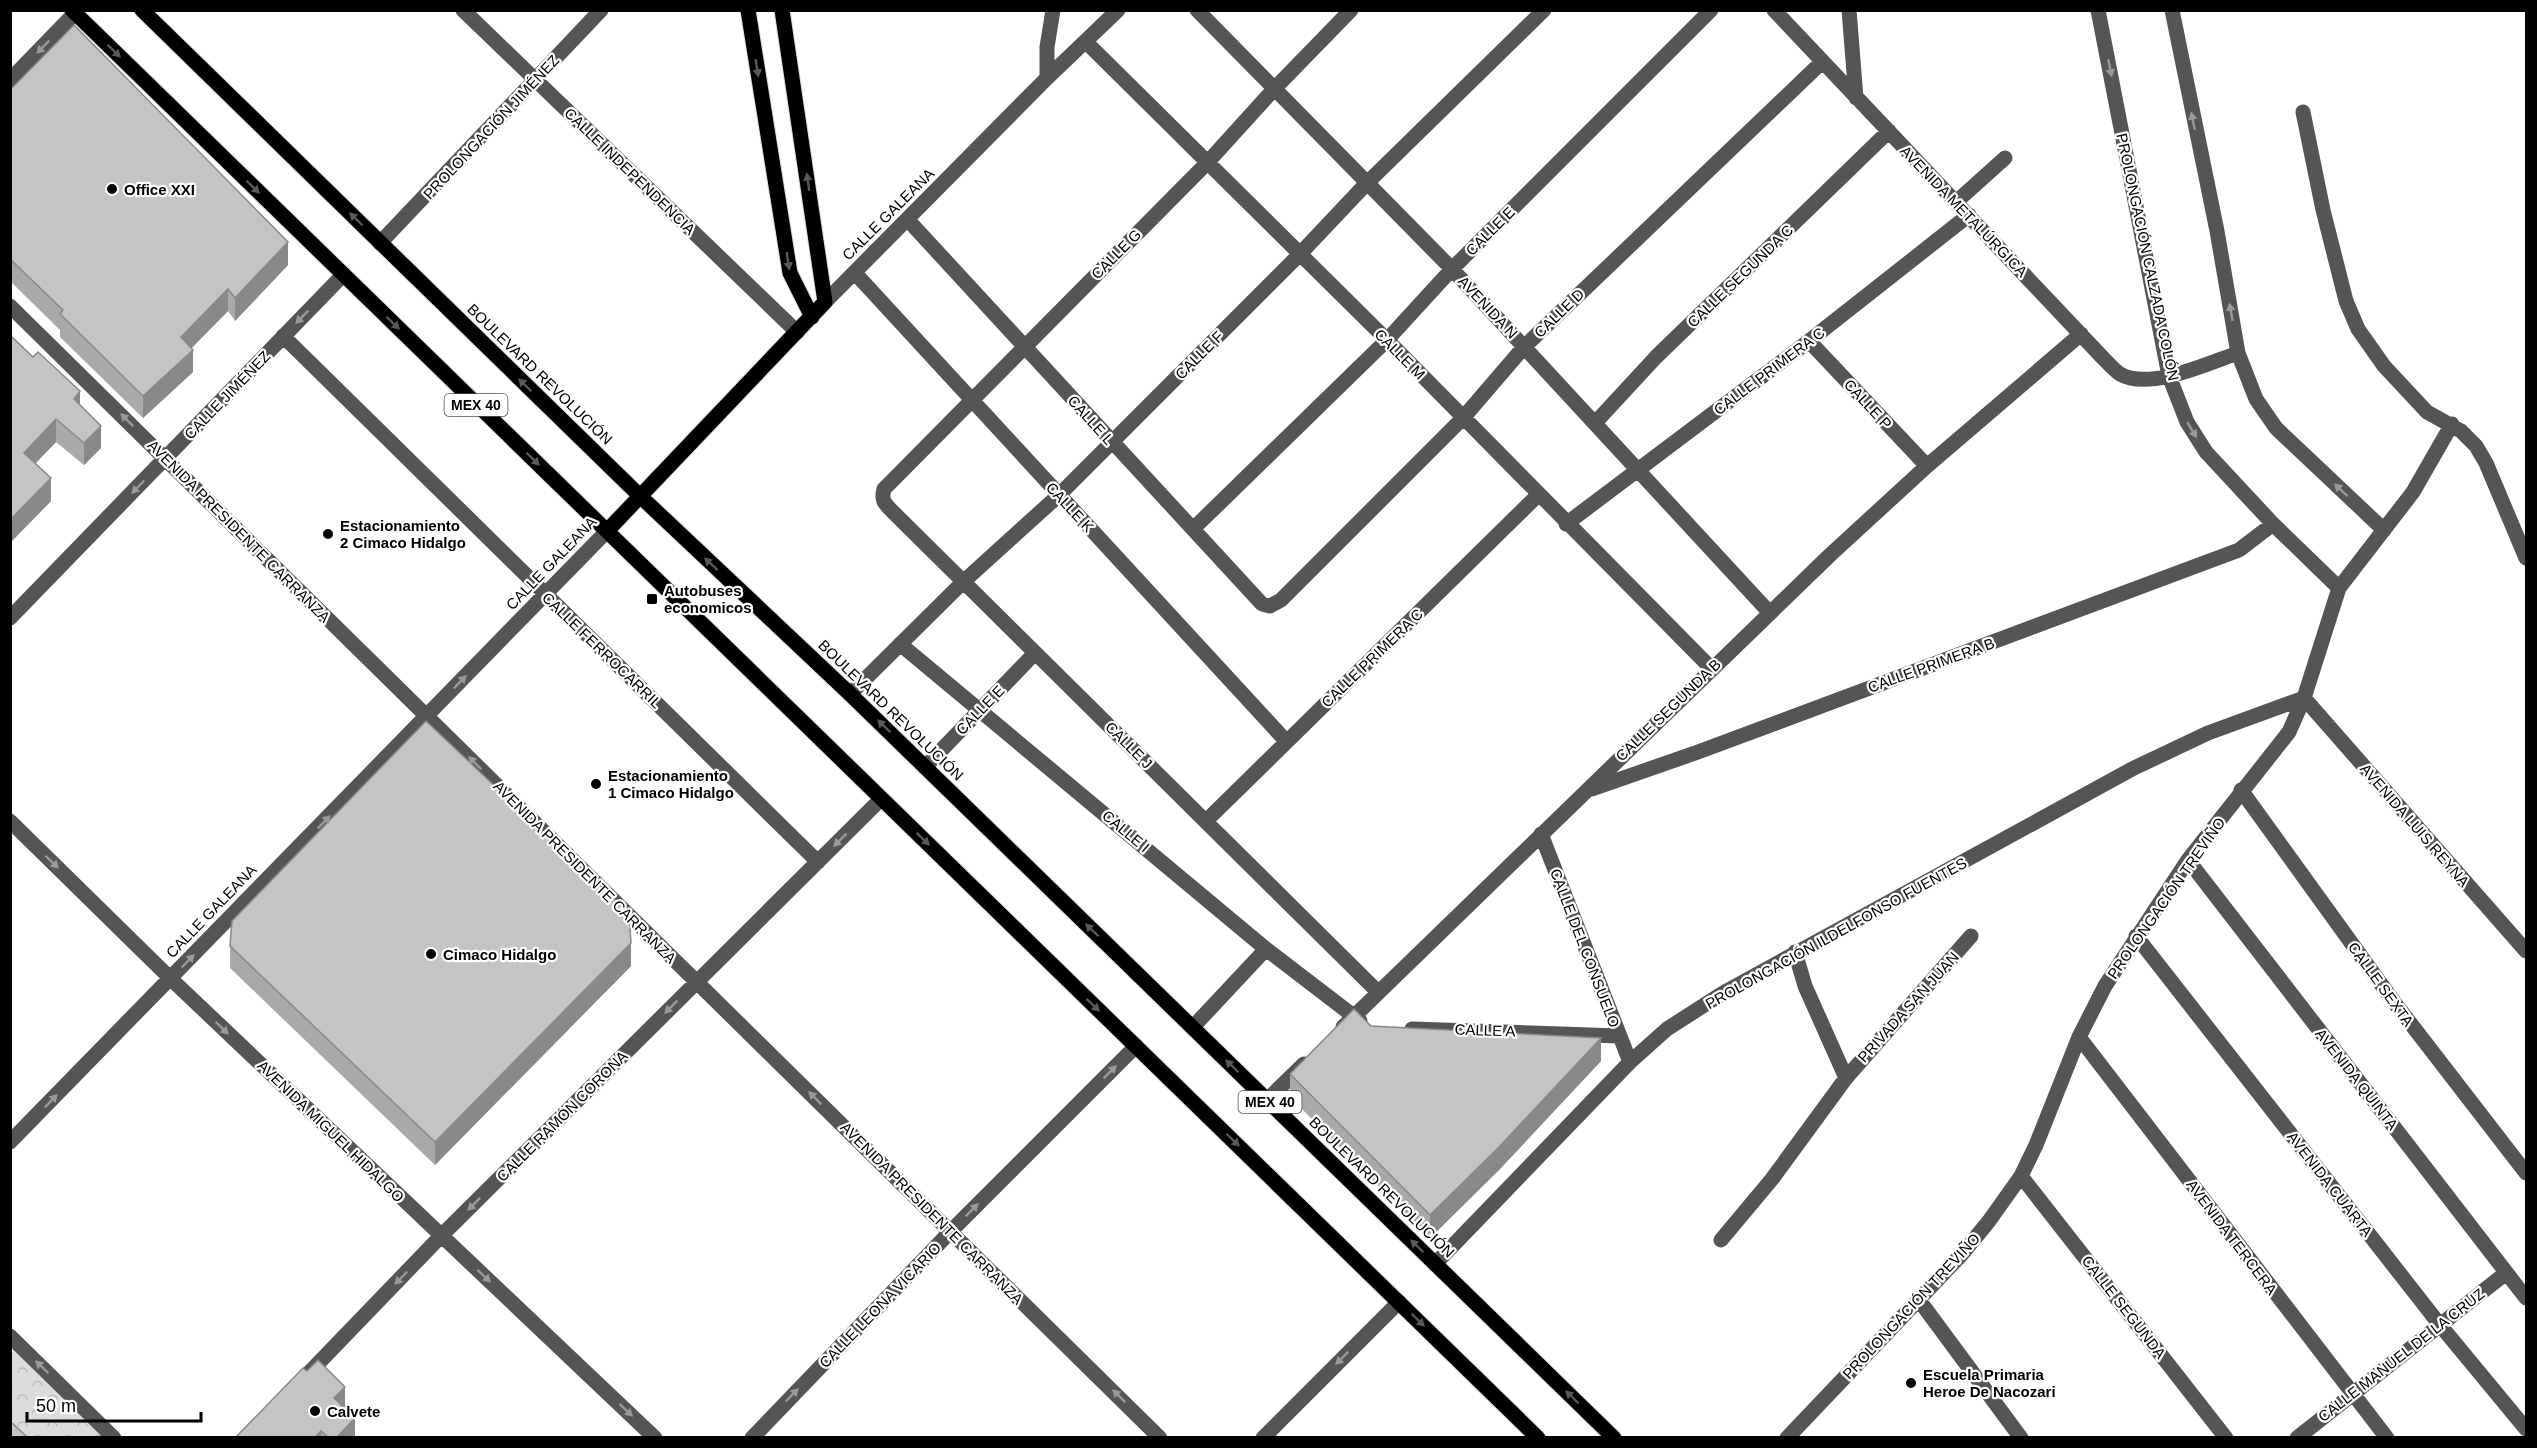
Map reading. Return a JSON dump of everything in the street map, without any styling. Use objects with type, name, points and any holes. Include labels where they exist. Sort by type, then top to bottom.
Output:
[{"type":"main road","name":"BOULEVARD REVOLUCIÓN","points":[[142,10],[640,496],[926,767],[1614,1437]]},
{"type":"main road","points":[[748,10],[790,273],[812,317]]},
{"type":"main road","points":[[782,10],[825,302]]},
{"type":"main road","name":"MEX 40","points":[[73,12],[1538,1437]]},
{"type":"main road","name":"CALLE GALEANA","points":[[607,531],[825,302]]},
{"type":"street","name":"CALLE INDEPENDENCIA","points":[[463,10],[797,332]]},
{"type":"street","name":"PROLONGACIÓN JIMÉNEZ","points":[[380,243],[601,10]]},
{"type":"street","points":[[1047,78],[1049,29],[1053,10]]},
{"type":"street","name":"CALLE GALEANA","points":[[825,302],[1047,78],[1118,10]]},
{"type":"street","name":"AVENIDA N","points":[[1197,10],[1452,269],[1769,612]]},
{"type":"street","name":"CALLE G","points":[[882,497],[884,489],[1207,163],[1275,88],[1351,10]]},
{"type":"street","name":"CALLE F","points":[[850,694],[963,582],[1059,495],[1299,255],[1366,184],[1544,10]]},
{"type":"street","name":"CALLE E","points":[[1194,528],[1387,340],[1452,269],[1711,10]]},
{"type":"street","name":"AVENIDA METALÚRGICA","points":[[1774,10],[2121,374],[2142,380],[2169,376],[2238,353]]},
{"type":"street","points":[[1849,10],[1856,98]]},
{"type":"street","name":"PROLONGACIÓN CALZADA COLÓN","points":[[2098,10],[2169,376],[2187,422],[2206,452],[2273,524],[2339,588]]},
{"type":"street","points":[[2172,10],[2217,231],[2238,353],[2256,399],[2276,428],[2384,530]]},
{"type":"street","points":[[11,78],[73,12]]},
{"type":"street","name":"CALLE M","points":[[1086,42],[1387,340],[1566,524],[1711,668]]},
{"type":"street","name":"CALLE D","points":[[1281,600],[1463,418],[1524,347],[1822,62]]},
{"type":"street","points":[[2303,112],[2323,210],[2346,301],[2358,329],[2384,366],[2427,412],[2452,424],[2476,446],[2486,463],[2526,558]]},
{"type":"street","name":"CALLE SEGUNDA C","points":[[1595,423],[1656,357],[1888,131]]},
{"type":"street","points":[[1956,202],[2005,158]]},
{"type":"street","name":"CALLE PRIMERA C","points":[[1566,524],[1809,341],[1969,215]]},
{"type":"street","name":"CALLE L","points":[[908,220],[1262,604],[1270,606],[1281,600]]},
{"type":"street","name":"CALLE K","points":[[855,273],[1286,741]]},
{"type":"street","name":"CALLE JIMÉNEZ","points":[[10,618],[343,275]]},
{"type":"street","name":"AVENIDA PRESIDENTE CARRANZA","points":[[10,306],[1160,1437]]},
{"type":"street","name":"CALLE SEGUNDA B","points":[[1330,1039],[1769,612],[1928,466],[2081,334]]},
{"type":"street","name":"CALLE FERROCARRIL","points":[[284,336],[818,862]]},
{"type":"street","name":"CALLE P","points":[[1809,341],[1928,466]]},
{"type":"street","name":"PROLONGACIÓN TREVIÑO","points":[[1787,1437],[1919,1300],[1982,1229],[2021,1176],[2036,1145],[2079,1037],[2105,987],[2136,936],[2188,860],[2289,732],[2304,698],[2339,588],[2413,492],[2452,424]]},
{"type":"street","name":"CALLE PRIMERA C","points":[[1206,821],[1538,495]]},
{"type":"street","name":"CALLE J","points":[[882,497],[884,503],[963,582],[1378,992]]},
{"type":"street","name":"CALLE PRIMERA B","points":[[1583,793],[2239,550],[2273,524]]},
{"type":"street","name":"CALLE GALEANA","points":[[10,1142],[607,531]]},
{"type":"street","name":"CALLE I","points":[[900,644],[981,709],[1266,949],[1354,1016]]},
{"type":"street","name":"CALLE E","points":[[926,767],[1035,653]]},
{"type":"street","name":"AVENIDA LUIS REYNA","points":[[2304,698],[2526,951]]},
{"type":"street","name":"PROLONGACIÓN ILDELFONSO FUENTES","points":[[1435,1264],[1630,1062],[1667,1029],[1795,951],[2030,826],[2133,768],[2208,733],[2304,698]]},
{"type":"street","name":"CALLE SEXTA","points":[[2241,790],[2394,1002],[2526,1173]]},
{"type":"street","name":"CALLE RAMÓN CORONA","points":[[296,1387],[441,1236],[881,798]]},
{"type":"street","name":"AVENIDA MIGUEL HIDALGO","points":[[10,821],[171,979],[655,1437]]},
{"type":"street","name":"CALLE DEL CONSUELO","points":[[1541,834],[1630,1062]]},
{"type":"street","name":"AVENIDA QUINTA","points":[[2188,860],[2526,1298]]},
{"type":"street","name":"PRIVADA SAN JUAN","points":[[1722,1240],[1772,1179],[1846,1078],[1971,936]]},
{"type":"street","name":"AVENIDA CUARTA","points":[[2136,936],[2440,1325],[2526,1429]]},
{"type":"street","points":[[1192,1027],[1266,949]]},
{"type":"street","points":[[1795,951],[1805,986],[1846,1078]]},
{"type":"street","points":[[1354,1016],[1363,1023],[1377,1027]]},
{"type":"street","name":"CALLE A","points":[[1397,1028],[1620,1036]]},
{"type":"street","name":"AVENIDA TERCERA","points":[[2079,1037],[2387,1437]]},
{"type":"street","name":"CALLE LEONA VICARIO","points":[[752,1437],[951,1231],[1136,1046]]},
{"type":"street","points":[[1267,1100],[1315,1054]]},
{"type":"street","name":"CALLE SEGUNDA","points":[[2021,1176],[2226,1437]]},
{"type":"street","name":"CALLE MANUEL DE LA CRUZ","points":[[2297,1437],[2506,1273]]},
{"type":"street","points":[[1919,1300],[2021,1437]]},
{"type":"street","points":[[1263,1437],[1399,1302]]},
{"type":"street","points":[[10,1336],[114,1437]]},
{"type":"green space","points":[[11,1344],[107,1437],[11,1437]]},
{"type":"building","name":"Office XXI","points":[[74,25],[288,242],[235,298],[228,289],[181,337],[193,350],[143,396],[60,314],[63,310],[10,259],[10,90]]},
{"type":"building","points":[[10,335],[33,357],[38,352],[80,391],[74,399],[101,426],[84,443],[56,419],[24,453],[51,478],[10,520]]},
{"type":"building","name":"Cimaco Hidalgo","points":[[426,721],[629,913],[631,943],[435,1142],[230,946],[232,921]]},
{"type":"building","points":[[1354,1009],[1371,1026],[1601,1038],[1499,1147],[1430,1215],[1290,1074]]},
{"type":"building","points":[[318,1360],[345,1387],[334,1398],[355,1418],[337,1437],[328,1437],[321,1431],[315,1437],[236,1437],[303,1368],[307,1371]]},
{"type":"building","points":[[10,1421],[27,1437],[10,1437]]},
{"type":"place","name":"Office XXI","points":[[112,189]]},
{"type":"place","name":"Estacionamiento 2 Cimaco Hidalgo","points":[[328,534]]},
{"type":"place","name":"Autobuses economicos","points":[[652,599]]},
{"type":"place","name":"Estacionamiento 1 Cimaco Hidalgo","points":[[596,784]]},
{"type":"place","name":"Cimaco Hidalgo","points":[[431,954]]},
{"type":"place","name":"Escuela Primaria Heroe De Nacozari","points":[[1911,1383]]},
{"type":"place","name":"Calvete","points":[[315,1411]]}]
